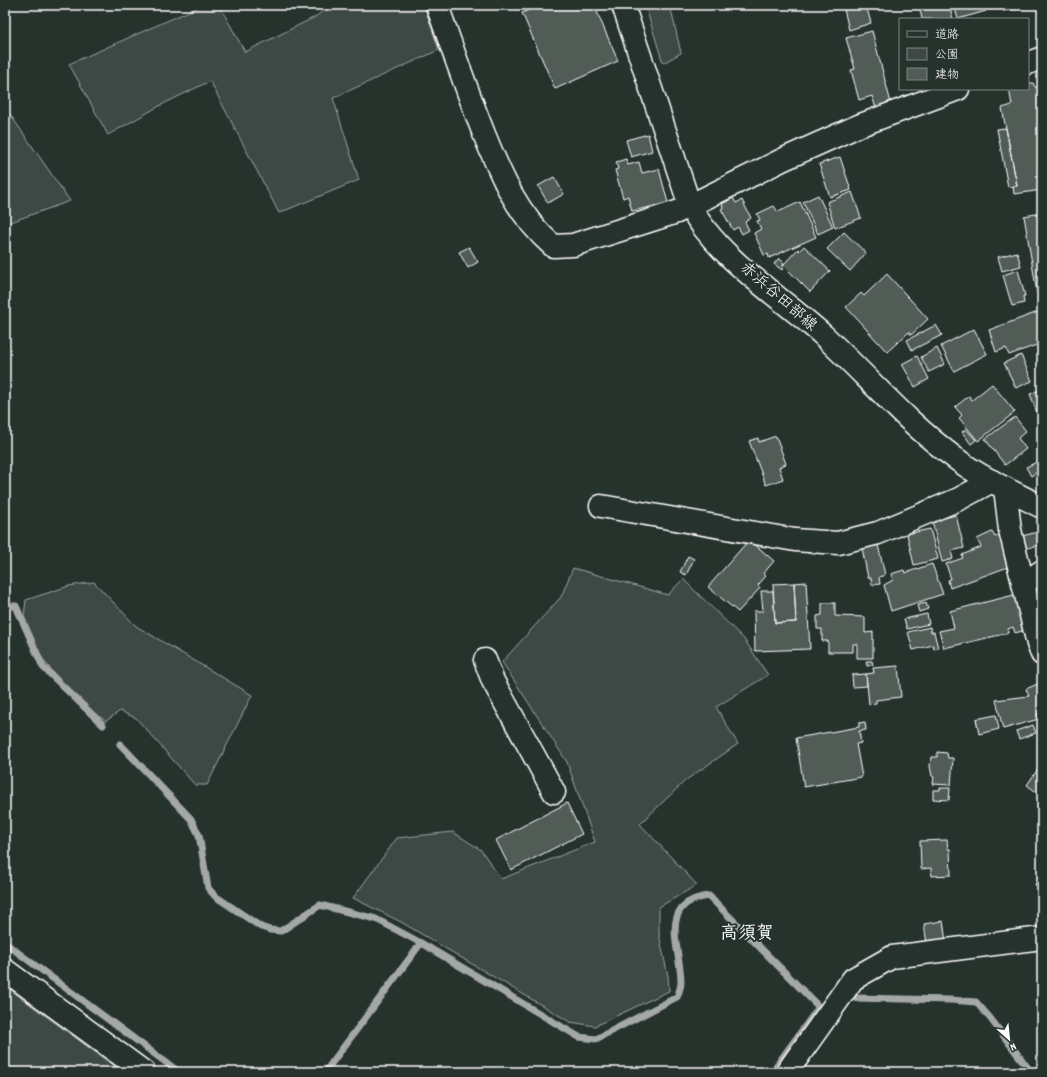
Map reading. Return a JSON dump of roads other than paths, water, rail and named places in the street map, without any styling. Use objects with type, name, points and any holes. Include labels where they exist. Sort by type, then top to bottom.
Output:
[{"type":"street","points":[[437,5],[474,110],[502,179],[523,214],[553,246],[573,245],[677,212],[784,159],[858,126],[955,90]]},
{"type":"street","name":"赤浜谷田部線","points":[[624,5],[690,206],[698,221],[709,235],[741,266],[824,336],[908,420],[956,459],[999,485],[1042,507]]},
{"type":"street","points":[[1029,63],[1042,58]]},
{"type":"street","points":[[601,506],[795,540],[838,543],[878,533],[959,499],[999,485],[1042,654]]},
{"type":"street","points":[[1023,584],[1042,571]]},
{"type":"street","points":[[484,660],[493,681],[554,792]]},
{"type":"street","points":[[787,1072],[853,979],[892,956],[1042,938]]},
{"type":"street","points":[[5,970],[144,1072]]},
{"type":"waterway","points":[[5,606],[16,606],[43,667],[103,725]]},
{"type":"waterway","points":[[120,744],[191,819],[199,835],[208,888],[215,896],[261,927],[281,931],[320,905],[376,919],[421,943],[579,1037],[596,1039],[677,997],[681,982],[675,928],[677,917],[682,907],[693,900],[709,896],[819,1007],[772,1072]]},
{"type":"waterway","points":[[5,943],[179,1072]]},
{"type":"waterway","points":[[325,1072],[421,943]]},
{"type":"waterway","points":[[854,998],[976,1002],[1031,1072]]},
{"type":"district","name":"高須賀","points":[[747,934]]}]
